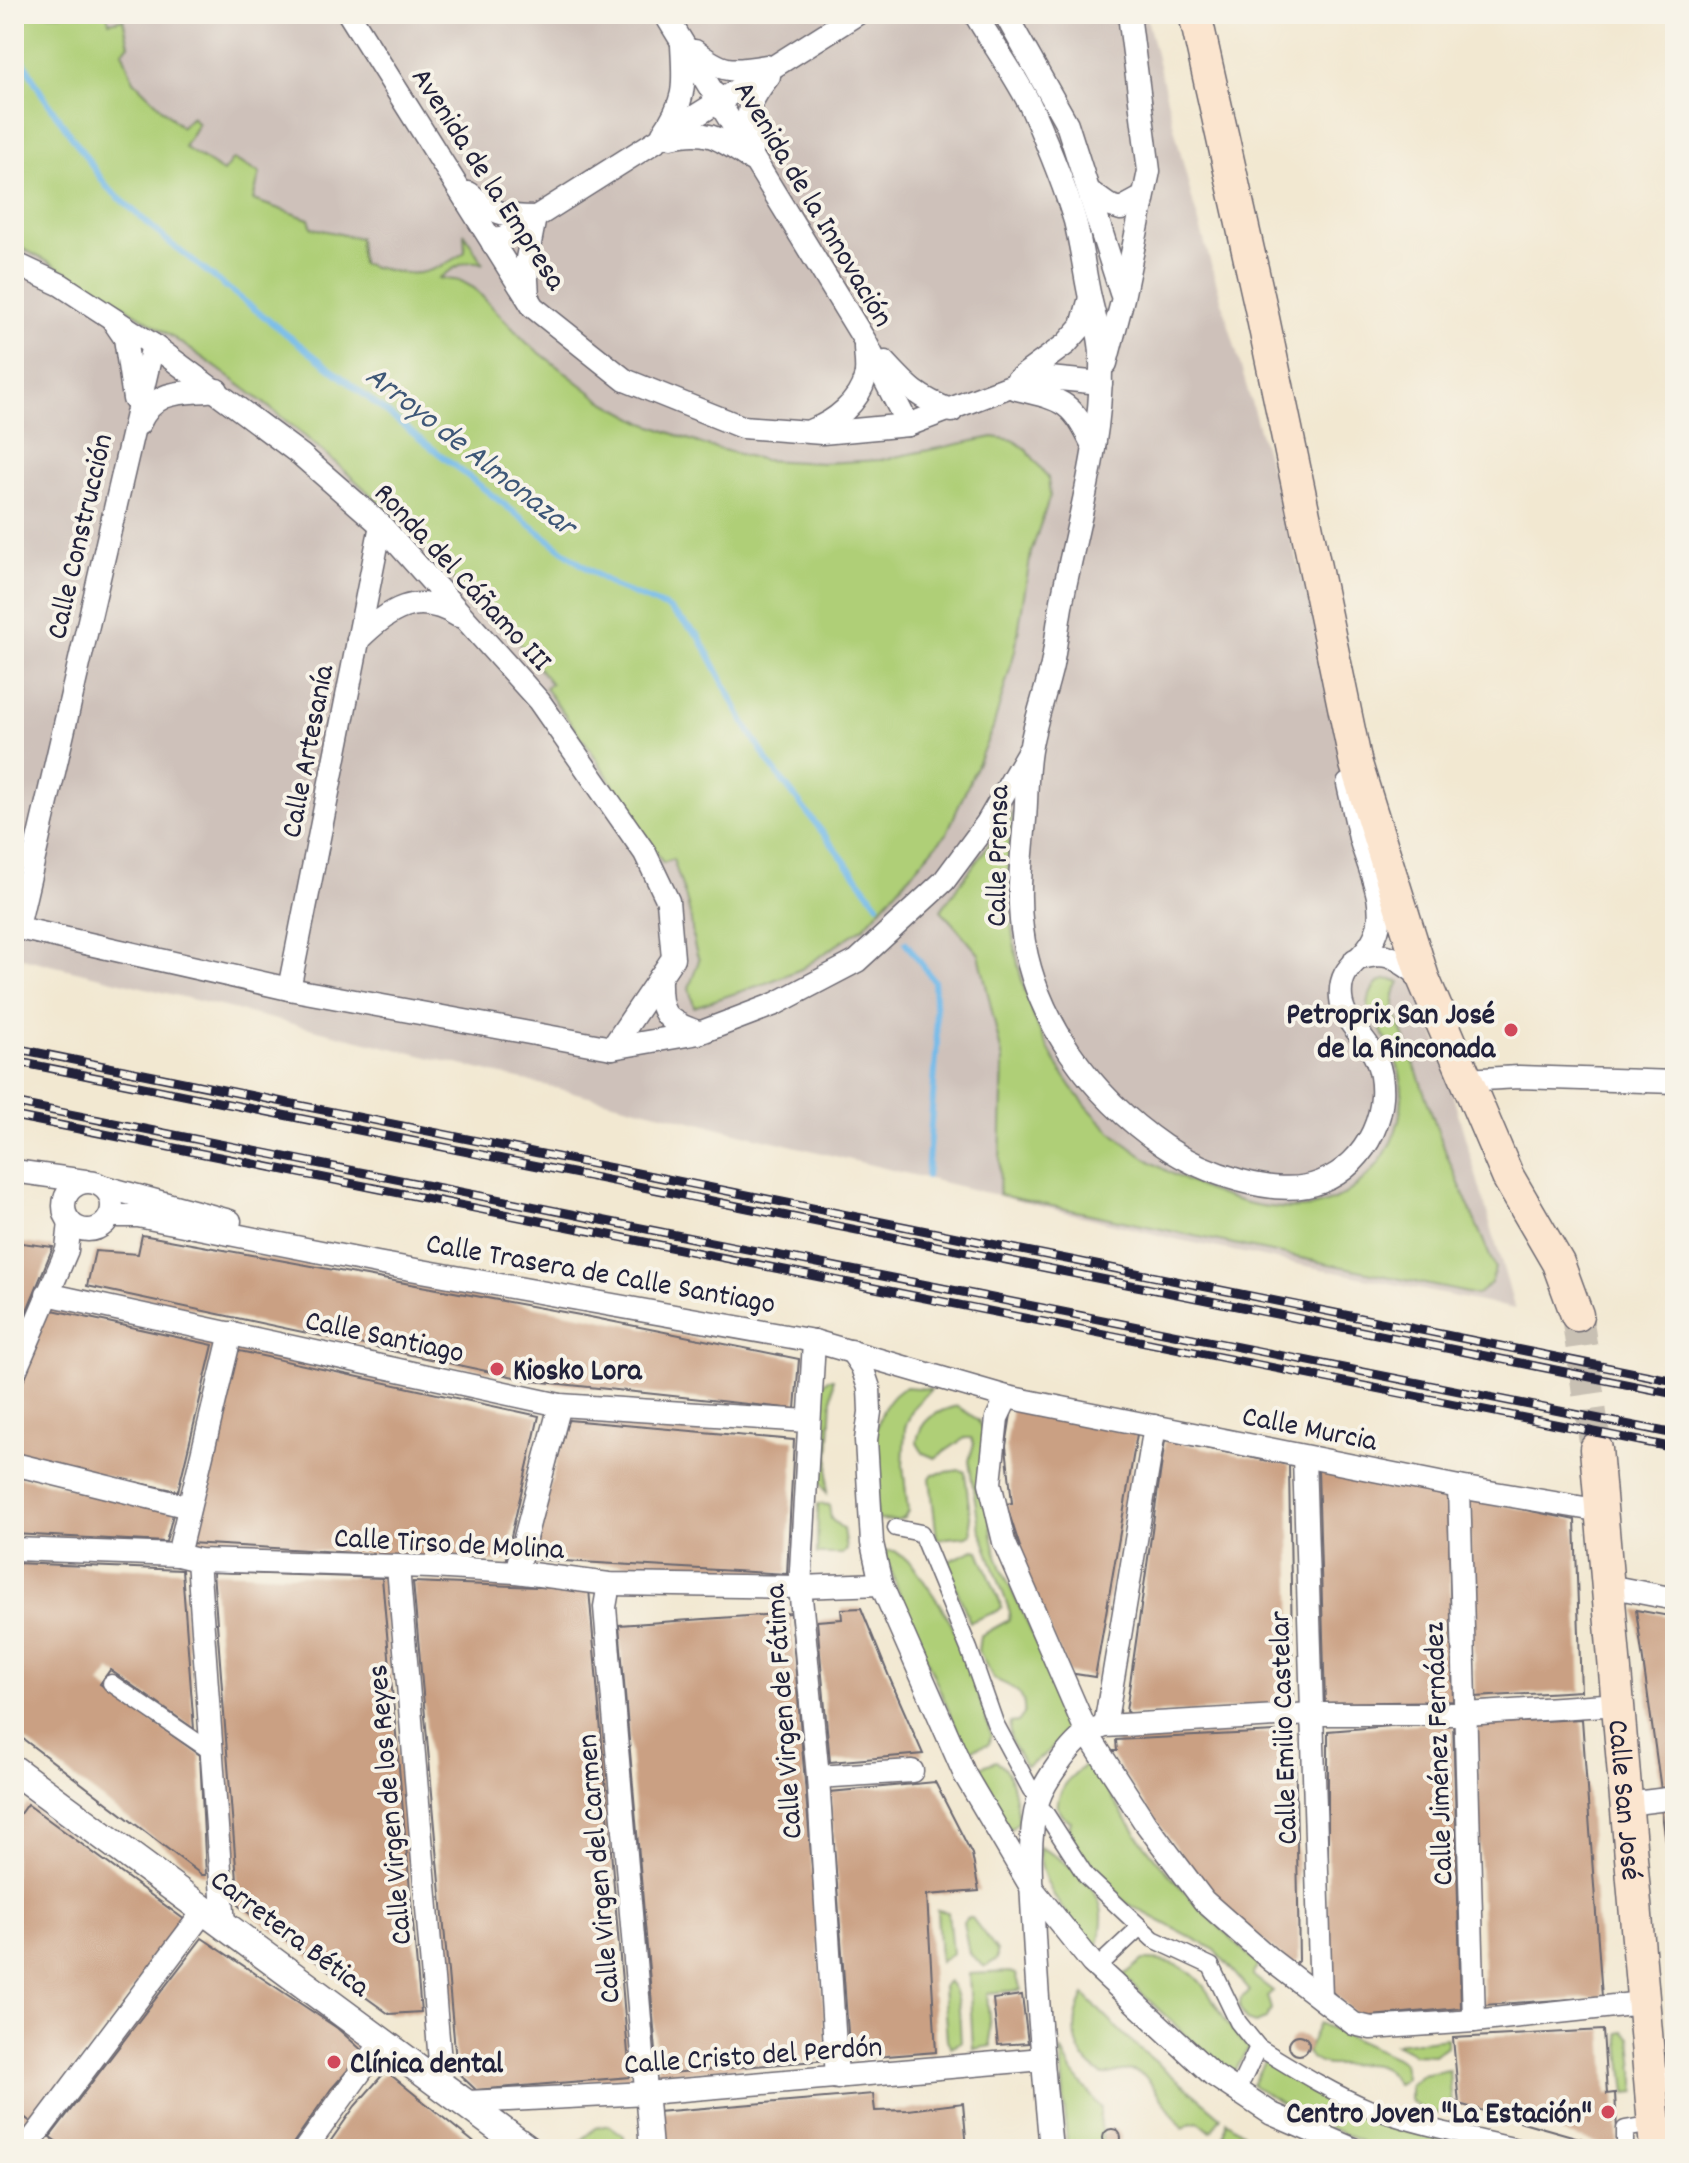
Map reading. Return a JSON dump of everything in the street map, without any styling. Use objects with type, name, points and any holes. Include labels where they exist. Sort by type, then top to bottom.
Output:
[{"type":"main road","points":[[1195,14],[1260,304],[1356,764],[1423,978],[1508,1177],[1558,1263],[1577,1315]]},
{"type":"main road","name":"Calle San José","points":[[1596,1449],[1620,1704],[1642,2003],[1662,2078],[1657,2133]]},
{"type":"street","name":"Avenida de la Empresa","points":[[349,14],[533,307],[625,380],[742,427],[822,433],[908,425],[952,411],[1008,387],[1049,378],[1101,383]]},
{"type":"street","name":"Avenida de la Innovación","points":[[665,14],[865,341],[908,425]]},
{"type":"street","points":[[493,244],[857,14]]},
{"type":"street","points":[[975,14],[1031,106],[1075,221],[1101,350],[1101,383]]},
{"type":"street","points":[[1005,14],[1067,124],[1123,298]]},
{"type":"street","points":[[1101,383],[1123,298],[1149,171],[1129,14]]},
{"type":"street","points":[[681,40],[716,67],[739,71],[777,65]]},
{"type":"street","points":[[658,140],[679,109],[684,88],[681,40]]},
{"type":"street","points":[[757,163],[748,122],[752,98],[777,65]]},
{"type":"street","points":[[658,140],[691,132],[716,136],[757,163]]},
{"type":"street","points":[[455,182],[488,209],[507,217],[535,217]]},
{"type":"street","points":[[1090,192],[1108,205],[1121,209],[1143,197]]},
{"type":"street","points":[[528,299],[526,264],[535,217]]},
{"type":"street","name":"Ronda del Cáñamo III","points":[[14,263],[61,285],[153,345],[301,455],[381,525],[539,701],[645,853],[668,901],[673,958],[612,1048]]},
{"type":"street","points":[[1008,387],[1066,344],[1082,326],[1090,297]]},
{"type":"street","points":[[111,318],[125,338],[130,364],[134,399],[130,443]]},
{"type":"street","points":[[865,341],[923,400],[952,411]]},
{"type":"street","points":[[807,432],[826,423],[856,399],[866,376],[865,341]]},
{"type":"street","name":"Calle Construcción","points":[[16,927],[153,345]]},
{"type":"street","name":"Calle Prensa","points":[[1101,383],[1094,448],[1078,533],[1062,602],[1052,666],[1030,747],[1019,897],[1022,934],[1043,1001],[1060,1037],[1083,1071],[1109,1101],[1186,1161],[1262,1185],[1290,1189],[1322,1182],[1349,1164],[1376,1128],[1382,1104],[1382,1083],[1376,1059],[1348,1020],[1341,1000],[1342,975],[1375,937],[1380,918],[1377,894],[1359,834],[1342,757],[1348,728]]},
{"type":"street","points":[[1008,387],[1056,398],[1070,407],[1094,448]]},
{"type":"street","points":[[130,443],[146,409],[156,400],[170,394],[217,390]]},
{"type":"street","name":"Calle Artesanía","points":[[289,989],[381,525]]},
{"type":"street","points":[[358,640],[385,616],[410,605],[440,607],[471,625]]},
{"type":"street","points":[[16,927],[289,989],[612,1048],[699,1033],[775,1004],[857,961],[944,881],[987,823],[1030,747]]},
{"type":"street","points":[[1355,960],[1375,953],[1387,955],[1423,978]]},
{"type":"street","points":[[660,977],[659,995],[664,1013],[672,1022],[699,1033]]},
{"type":"street","points":[[1465,1080],[1519,1077],[1675,1082]]},
{"type":"street","name":"Calle Trasera de Calle Santiago","points":[[14,1171],[95,1184],[145,1196],[377,1263]]},
{"type":"street","points":[[14,1374],[67,1250],[73,1218],[72,1188],[95,1184],[113,1201],[111,1216],[100,1228],[73,1218],[40,1175]]},
{"type":"street","name":"Calle Trasera de Calle Santiago","points":[[111,1216],[138,1216],[377,1263],[814,1341],[903,1367]]},
{"type":"street","name":"Calle Santiago","points":[[47,1294],[560,1405],[808,1421]]},
{"type":"street","points":[[29,2139],[214,1918],[212,1752],[188,1558],[189,1507],[231,1333]]},
{"type":"street","name":"Calle Virgen de Fátima","points":[[814,1341],[800,1587],[818,1777],[837,2078]]},
{"type":"street","points":[[851,1351],[862,1367],[869,1388],[866,1440],[869,1496],[872,1543],[881,1584],[965,1775],[1031,1887],[1092,1963],[1212,2074],[1272,2114],[1353,2149]]},
{"type":"street","points":[[870,1412],[883,1388],[903,1367]]},
{"type":"street","name":"Calle Murcia","points":[[903,1367],[1007,1397],[1459,1487],[1602,1511]]},
{"type":"street","points":[[948,1380],[975,1396],[997,1418]]},
{"type":"street","points":[[1007,1397],[997,1418],[990,1483],[1004,1542],[1144,1821],[1204,1901],[1271,1960],[1354,2024],[1371,2028],[1474,2021],[1642,2003]]},
{"type":"street","points":[[516,1572],[560,1405]]},
{"type":"street","points":[[1096,1730],[1155,1426]]},
{"type":"street","name":"Calle Emilio Castelar","points":[[1304,1457],[1321,1998]]},
{"type":"street","points":[[14,1464],[189,1507]]},
{"type":"street","name":"Calle Jiménez Fernádez","points":[[1459,1487],[1474,2021]]},
{"type":"street","points":[[896,1528],[921,1533],[969,1649],[995,1723],[1038,1801],[1086,1876],[1153,1939],[1211,1966],[1238,2022],[1258,2047],[1298,2072],[1370,2109],[1526,2149]]},
{"type":"street","name":"Calle Tirso de Molina","points":[[14,1549],[516,1572],[609,1584],[800,1587],[881,1584]]},
{"type":"street","name":"Calle Virgen de los Reyes","points":[[398,1567],[442,2085]]},
{"type":"street","name":"Calle Virgen del Carmen","points":[[609,1584],[605,1607],[651,2149]]},
{"type":"street","points":[[1608,1586],[1675,1599]]},
{"type":"street","points":[[111,1683],[212,1752]]},
{"type":"street","points":[[1005,1843],[1025,1825],[1063,1758],[1096,1730],[1311,1714],[1466,1714],[1620,1704]]},
{"type":"street","points":[[818,1777],[912,1771]]},
{"type":"street","name":"Carretera Bética","points":[[18,1782],[214,1918],[520,2143]]},
{"type":"street","points":[[1627,1804],[1675,1798]]},
{"type":"street","points":[[1038,1801],[1031,1887],[1051,2149]]},
{"type":"street","points":[[1106,1959],[1140,1927]]},
{"type":"street","points":[[1035,1961],[1045,1948],[1054,1943],[1062,1940],[1076,1943]]},
{"type":"street","points":[[305,2149],[382,2042]]},
{"type":"street","points":[[1243,2079],[1258,2047]]},
{"type":"street","name":"Calle Cristo del Perdón","points":[[467,2102],[647,2093],[1043,2059]]},
{"type":"street","points":[[520,2143],[527,2100]]},
{"type":"street","points":[[1625,2149],[1625,2129],[1657,2133],[1672,2127],[1675,2149]]},
{"type":"shaded area","points":[[14,14],[1146,14],[1192,199],[1515,1309],[1175,1239],[14,956]]},
{"type":"green space","points":[[14,14],[107,14],[109,22],[123,19],[129,45],[122,51],[134,81],[181,127],[192,117],[198,124],[184,147],[223,172],[233,159],[260,173],[253,200],[309,219],[312,228],[359,238],[361,264],[404,273],[425,272],[465,252],[464,233],[483,264],[466,263],[439,278],[461,281],[474,288],[527,343],[601,400],[644,423],[707,446],[763,460],[823,463],[880,460],[993,437],[1013,440],[1027,450],[1048,478],[1050,496],[1031,553],[1015,651],[993,728],[947,833],[865,926],[801,969],[694,1007],[689,988],[699,960],[673,859],[663,863],[590,749],[545,688],[551,684],[499,618],[492,622],[401,524],[267,405],[118,302],[14,244]]},
{"type":"green space","points":[[1013,811],[1009,867],[1011,922],[1021,976],[1038,1028],[1064,1075],[1097,1117],[1139,1153],[1189,1182],[1229,1198],[1271,1207],[1300,1208],[1323,1204],[1344,1195],[1363,1181],[1378,1163],[1391,1143],[1399,1121],[1402,1097],[1400,1074],[1391,1048],[1368,1009],[1376,985],[1386,980],[1400,982],[1394,994],[1394,1008],[1446,1153],[1495,1268],[1491,1283],[1477,1295],[999,1195],[1003,1060],[979,954],[941,910]]},
{"type":"green space","points":[[833,1379],[827,1493],[819,1480],[823,1384]]},
{"type":"green space","points":[[905,1387],[931,1389],[913,1408],[905,1428],[903,1465],[908,1511],[904,1518],[897,1521],[877,1520],[874,1447],[877,1429],[882,1412],[891,1398]]},
{"type":"green space","points":[[957,1406],[978,1420],[982,1429],[997,1556],[1067,1714],[1068,1723],[1058,1742],[1026,1766],[1014,1746],[1009,1729],[1010,1723],[1018,1722],[1024,1714],[1023,1700],[1012,1688],[994,1679],[978,1651],[980,1636],[1009,1620],[1010,1612],[979,1526],[969,1461],[974,1443],[971,1438],[965,1438],[935,1458],[923,1453],[917,1443],[921,1428],[930,1418]]},
{"type":"green space","points":[[965,1472],[972,1533],[937,1539],[930,1478],[933,1474]]},
{"type":"green space","points":[[818,1504],[829,1505],[831,1519],[843,1529],[846,1550],[842,1554],[817,1554]]},
{"type":"green space","points":[[974,1550],[979,1551],[1002,1607],[970,1622],[947,1566],[949,1561]]},
{"type":"green space","points":[[884,1551],[895,1551],[912,1564],[952,1625],[972,1674],[991,1735],[989,1744],[966,1751],[902,1602]]},
{"type":"green space","points":[[996,1761],[1007,1771],[1013,1787],[1019,1821],[1012,1828],[1007,1828],[975,1769]]},
{"type":"green space","points":[[1093,1762],[1126,1819],[1166,1871],[1259,1965],[1252,1975],[1273,1991],[1267,1996],[1271,2009],[1266,2019],[1255,2023],[1246,2020],[1239,2007],[1241,1998],[1250,1991],[1215,1950],[1126,1903],[1081,1859],[1070,1835],[1071,1821],[1062,1816],[1058,1799],[1068,1780]]},
{"type":"green space","points":[[1039,1847],[1074,1870],[1096,1895],[1102,1915],[1097,1949],[1067,1915],[1050,1889],[1040,1861]]},
{"type":"green space","points":[[937,1910],[948,1912],[952,1953],[940,1962]]},
{"type":"green space","points":[[972,1918],[997,1951],[997,1959],[985,1967],[969,1953],[963,1922]]},
{"type":"green space","points":[[1143,1960],[1166,1962],[1183,1968],[1206,1990],[1249,2048],[1233,2072],[1190,2039],[1123,1976]]},
{"type":"green space","points":[[969,1974],[1016,1974],[1021,1990],[987,1993],[991,2046],[973,2049]]},
{"type":"green space","points":[[948,1982],[956,1994],[960,2018],[961,2042],[951,2047],[947,2040],[943,1987]]},
{"type":"green space","points":[[1084,1995],[1125,2036],[1221,2117],[1211,2132],[1199,2122],[1183,2129],[1141,2074],[1125,2070],[1103,2075],[1093,2068],[1079,2050],[1076,2040],[1076,2017]]},
{"type":"green space","points":[[1319,2023],[1396,2058],[1403,2063],[1406,2078],[1397,2085],[1390,2074],[1371,2064],[1336,2065],[1315,2061],[1306,2053]]},
{"type":"green space","points":[[1624,2032],[1631,2038],[1636,2092],[1626,2093],[1619,2033]]},
{"type":"green space","points":[[1446,2038],[1446,2046],[1434,2055],[1414,2054],[1395,2044]]},
{"type":"green space","points":[[1061,2050],[1073,2073],[1101,2108],[1102,2139],[1109,2149],[1067,2149]]},
{"type":"green space","points":[[1265,2060],[1314,2089],[1366,2114],[1474,2149],[1378,2149],[1299,2114],[1252,2085]]},
{"type":"green space","points":[[1449,2070],[1452,2107],[1429,2116],[1410,2100],[1410,2085],[1422,2075]]},
{"type":"green space","points":[[1226,2121],[1266,2149],[1223,2149]]},
{"type":"green space","points":[[609,2125],[624,2136],[625,2149],[582,2149],[581,2141],[595,2128]]},
{"type":"building","points":[[142,1235],[580,1315],[799,1359],[795,1409],[533,1381],[87,1286],[95,1251],[138,1254]]},
{"type":"building","points":[[14,1242],[53,1247],[14,1342]]},
{"type":"building","points":[[48,1309],[213,1345],[178,1491],[14,1457],[14,1397]]},
{"type":"building","points":[[235,1350],[539,1416],[505,1562],[190,1543]]},
{"type":"building","points":[[1012,1408],[1137,1434],[1095,1677],[1069,1673],[1014,1548],[1020,1547],[1006,1504],[1012,1503],[1006,1446]]},
{"type":"building","points":[[568,1420],[794,1440],[787,1574],[530,1559]]},
{"type":"building","points":[[1165,1440],[1289,1465],[1293,1706],[1130,1714],[1126,1711]]},
{"type":"building","points":[[1318,1470],[1448,1494],[1453,1701],[1325,1703]]},
{"type":"building","points":[[14,1476],[174,1510],[166,1542],[14,1534]]},
{"type":"building","points":[[1468,1498],[1575,1520],[1581,1691],[1475,1697]]},
{"type":"building","points":[[14,1563],[182,1570],[194,1729],[110,1670],[100,1684],[200,1755],[206,1875],[14,1732]]},
{"type":"building","points":[[213,1572],[382,1578],[421,2012],[389,2014],[239,1906]]},
{"type":"building","points":[[413,1582],[589,1589],[630,2077],[476,2090],[457,2072]]},
{"type":"building","points":[[861,1608],[923,1754],[830,1762],[817,1621],[842,1619],[841,1609]]},
{"type":"building","points":[[1636,1610],[1675,1617],[1675,1789],[1661,1790]]},
{"type":"building","points":[[791,1613],[828,2060],[658,2074],[619,1625]]},
{"type":"building","points":[[1582,1719],[1602,1997],[1484,2005],[1476,1724]]},
{"type":"building","points":[[1453,1721],[1461,2008],[1359,2017],[1328,1988],[1328,1731]]},
{"type":"building","points":[[1295,1731],[1299,1960],[1293,1966],[1210,1896],[1108,1751],[1117,1751],[1116,1740]]},
{"type":"building","points":[[935,1782],[972,1854],[979,1891],[927,1895],[936,2052],[850,2059],[830,1792]]},
{"type":"building","points":[[27,1804],[185,1920],[32,2123],[14,2109],[14,1822]]},
{"type":"building","points":[[1675,1806],[1675,1889],[1673,1889],[1661,1807]]},
{"type":"building","points":[[202,1938],[337,2028],[364,2052],[331,2089],[289,2149],[67,2149],[50,2137]]},
{"type":"building","points":[[1022,1995],[1028,2043],[998,2045],[993,1999]]},
{"type":"building","points":[[1603,2030],[1607,2094],[1615,2093],[1618,2149],[1459,2104],[1453,2038]]},
{"type":"building","points":[[1299,2035],[1306,2038],[1309,2045],[1306,2052],[1299,2055],[1292,2052],[1289,2045],[1292,2038]]},
{"type":"building","points":[[386,2071],[482,2149],[325,2149],[355,2106]]},
{"type":"building","points":[[873,2094],[875,2111],[963,2103],[967,2149],[660,2149],[657,2112]]},
{"type":"building","points":[[1108,2129],[1116,2129],[1121,2138],[1119,2145],[1108,2147],[1103,2142],[1103,2134]]},
{"type":"waterway","name":"Arroyo de Almonazar","points":[[14,44],[42,94],[107,187],[170,243],[575,560],[615,587],[668,608],[699,636],[771,766],[878,904]]},
{"type":"waterway","name":"Arroyo de Almonazar","points":[[906,943],[934,981],[937,1044],[927,1176]]},
{"type":"tunnel","points":[[1577,1315],[1596,1449]]},
{"type":"railway","points":[[14,1048],[1675,1381]]},
{"type":"railway","points":[[14,1061],[1675,1394]]},
{"type":"railway","points":[[14,1103],[1675,1434]]},
{"type":"railway","points":[[14,1116],[1675,1448]]},
{"type":"place","name":"Petroprix San José de la Rinconada","points":[[1511,1030]]},
{"type":"place","name":"Kiosko Lora","points":[[497,1369]]},
{"type":"place","name":"Clínica dental","points":[[334,2062]]},
{"type":"place","name":"Centro Joven \"La Estación\"","points":[[1608,2112]]}]
